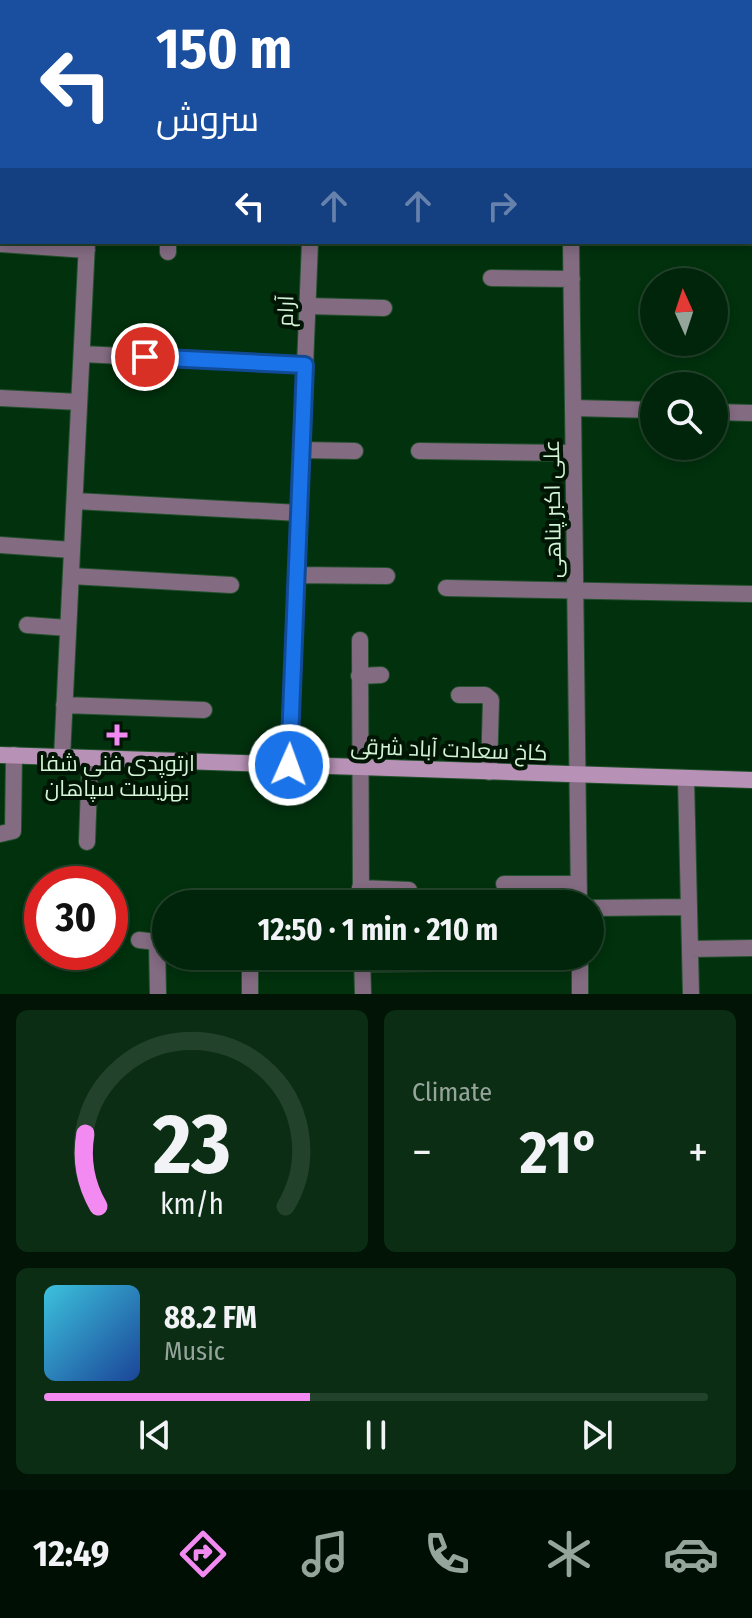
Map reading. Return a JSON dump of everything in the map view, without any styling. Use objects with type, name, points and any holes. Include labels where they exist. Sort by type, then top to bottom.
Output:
[{"type":"street","points":[[0,244],[87,246],[62,757]]},
{"type":"street","name":"آرام","points":[[289,765],[310,244]]},
{"type":"street","name":"علی اکبر پناهی","points":[[571,244],[578,890]]},
{"type":"street","points":[[491,278],[572,279]]},
{"type":"street","points":[[307,306],[384,308]]},
{"type":"street","points":[[82,354],[305,365]]},
{"type":"street","points":[[0,398],[79,402]]},
{"type":"street","points":[[573,408],[640,410]]},
{"type":"street","points":[[728,412],[752,413]]},
{"type":"street","points":[[301,450],[355,451]]},
{"type":"street","points":[[419,451],[573,453]]},
{"type":"street","points":[[75,501],[299,513]]},
{"type":"street","points":[[0,545],[72,550]]},
{"type":"street","points":[[296,575],[387,576]]},
{"type":"street","points":[[71,576],[231,585]]},
{"type":"street","points":[[446,588],[752,594]]},
{"type":"street","points":[[27,625],[68,628]]},
{"type":"street","points":[[360,640],[360,890]]},
{"type":"street","points":[[359,676],[381,675]]},
{"type":"street","points":[[459,695],[485,695],[491,700],[489,772]]},
{"type":"street","points":[[64,705],[204,710]]},
{"type":"street","points":[[0,834],[13,831],[7,755]]},
{"type":"street","name":"کاخ سعادت آباد شرقی","points":[[7,755],[752,780]]},
{"type":"street","points":[[87,842],[90,758]]},
{"type":"street","points":[[686,779],[691,994]]},
{"type":"street","points":[[504,884],[578,884]]},
{"type":"street","points":[[604,908],[688,907]]},
{"type":"street","points":[[139,940],[157,942],[158,994]]},
{"type":"street","points":[[690,949],[752,948]]},
{"type":"street","points":[[250,970],[250,994]]},
{"type":"street","points":[[362,970],[363,994]]},
{"type":"street","points":[[580,970],[580,994]]},
{"type":"place","name":"ارتوپدی فنی شفا بهزیست سپاهان","points":[[117,735]]},
{"type":"route","points":[[145,357],[305,365],[289,765]]}]
